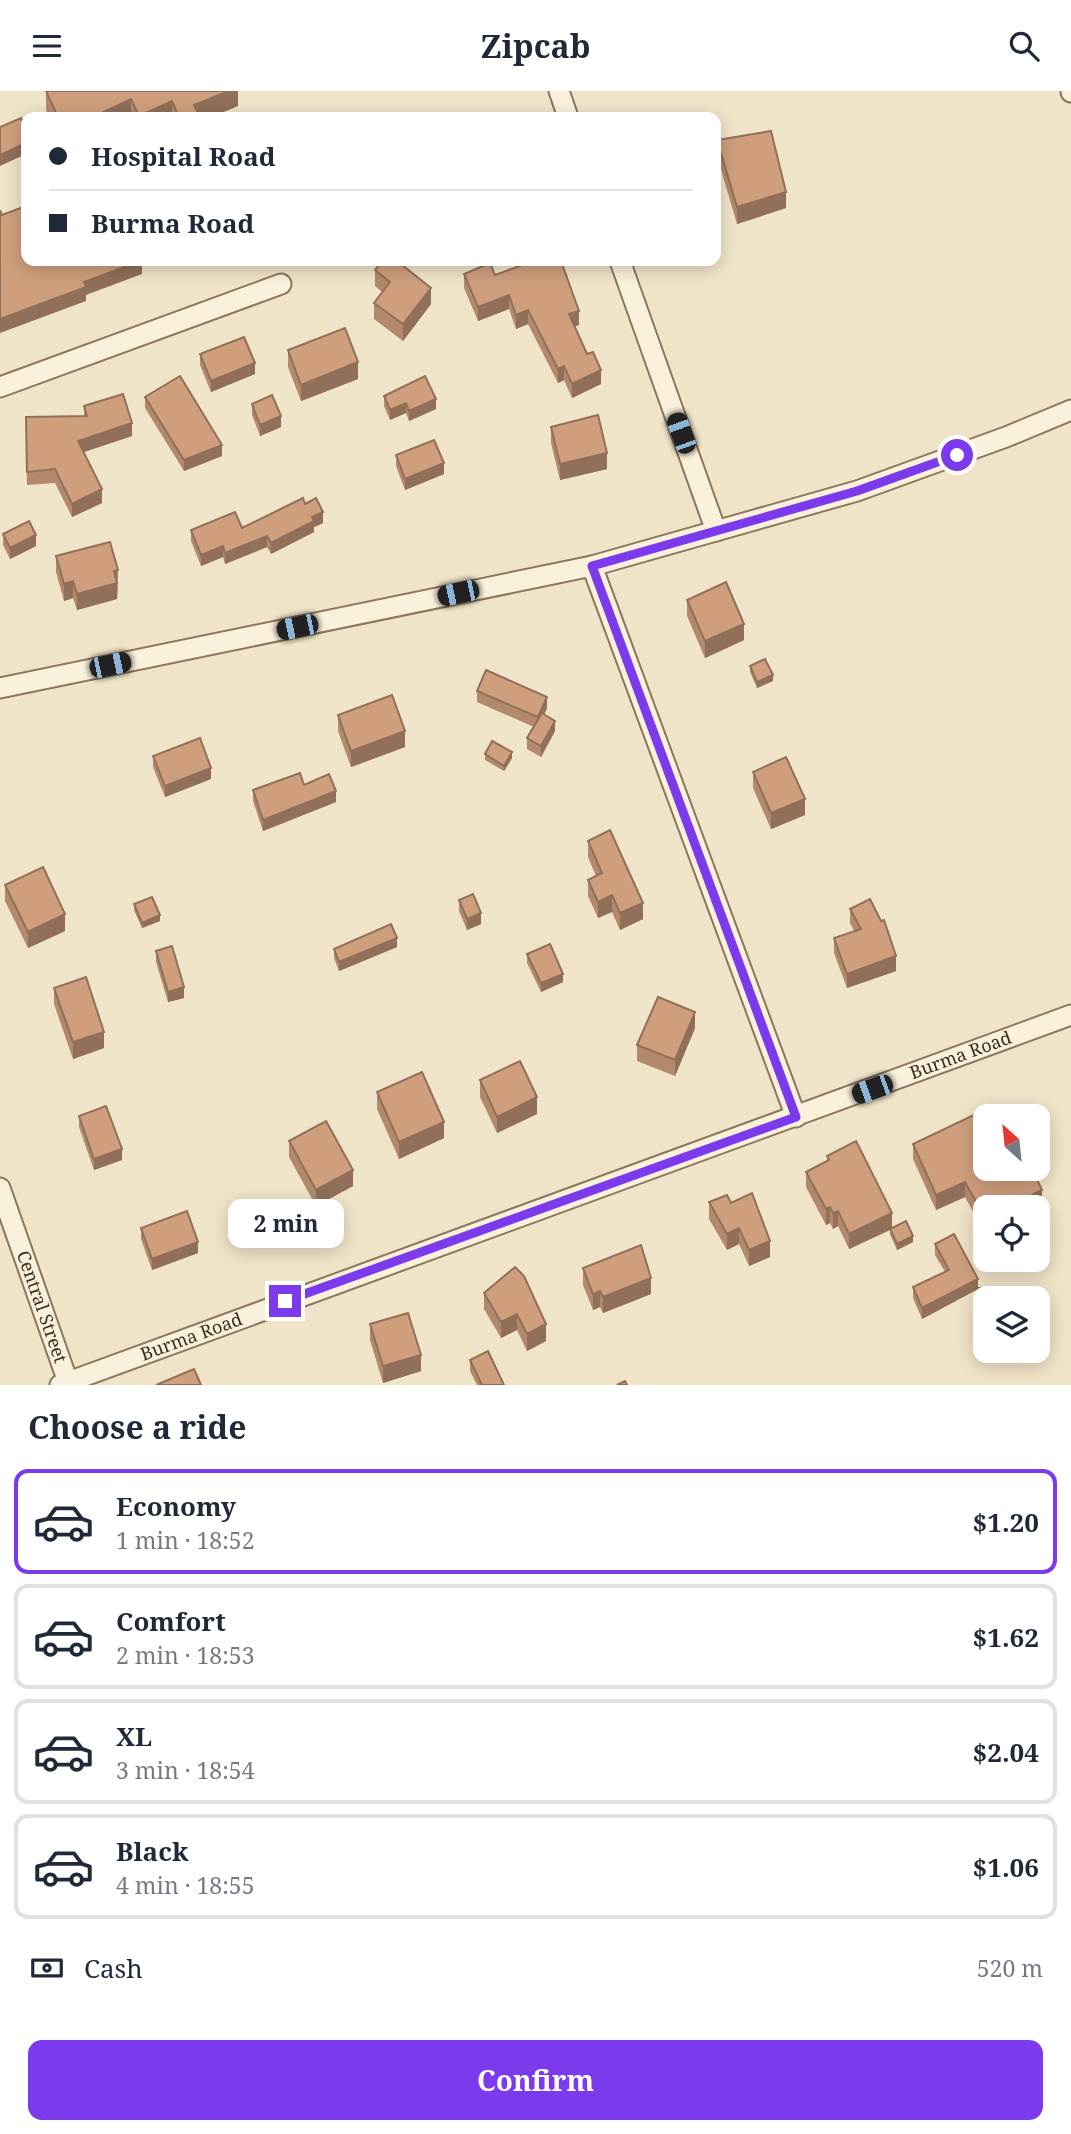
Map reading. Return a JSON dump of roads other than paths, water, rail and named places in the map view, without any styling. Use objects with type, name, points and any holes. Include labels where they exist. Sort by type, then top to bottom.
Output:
[{"type":"street","points":[[559,91],[566,112]]},
{"type":"street","points":[[622,266],[716,531]]},
{"type":"street","points":[[0,387],[281,284]]},
{"type":"street","points":[[1,683],[592,566],[857,491],[1006,437],[1071,410]]},
{"type":"street","points":[[592,566],[796,1117]]},
{"type":"street","name":"Burma Road","points":[[66,1384],[1071,1015]]},
{"type":"street","name":"Central Street","points":[[0,1188],[66,1384]]}]
